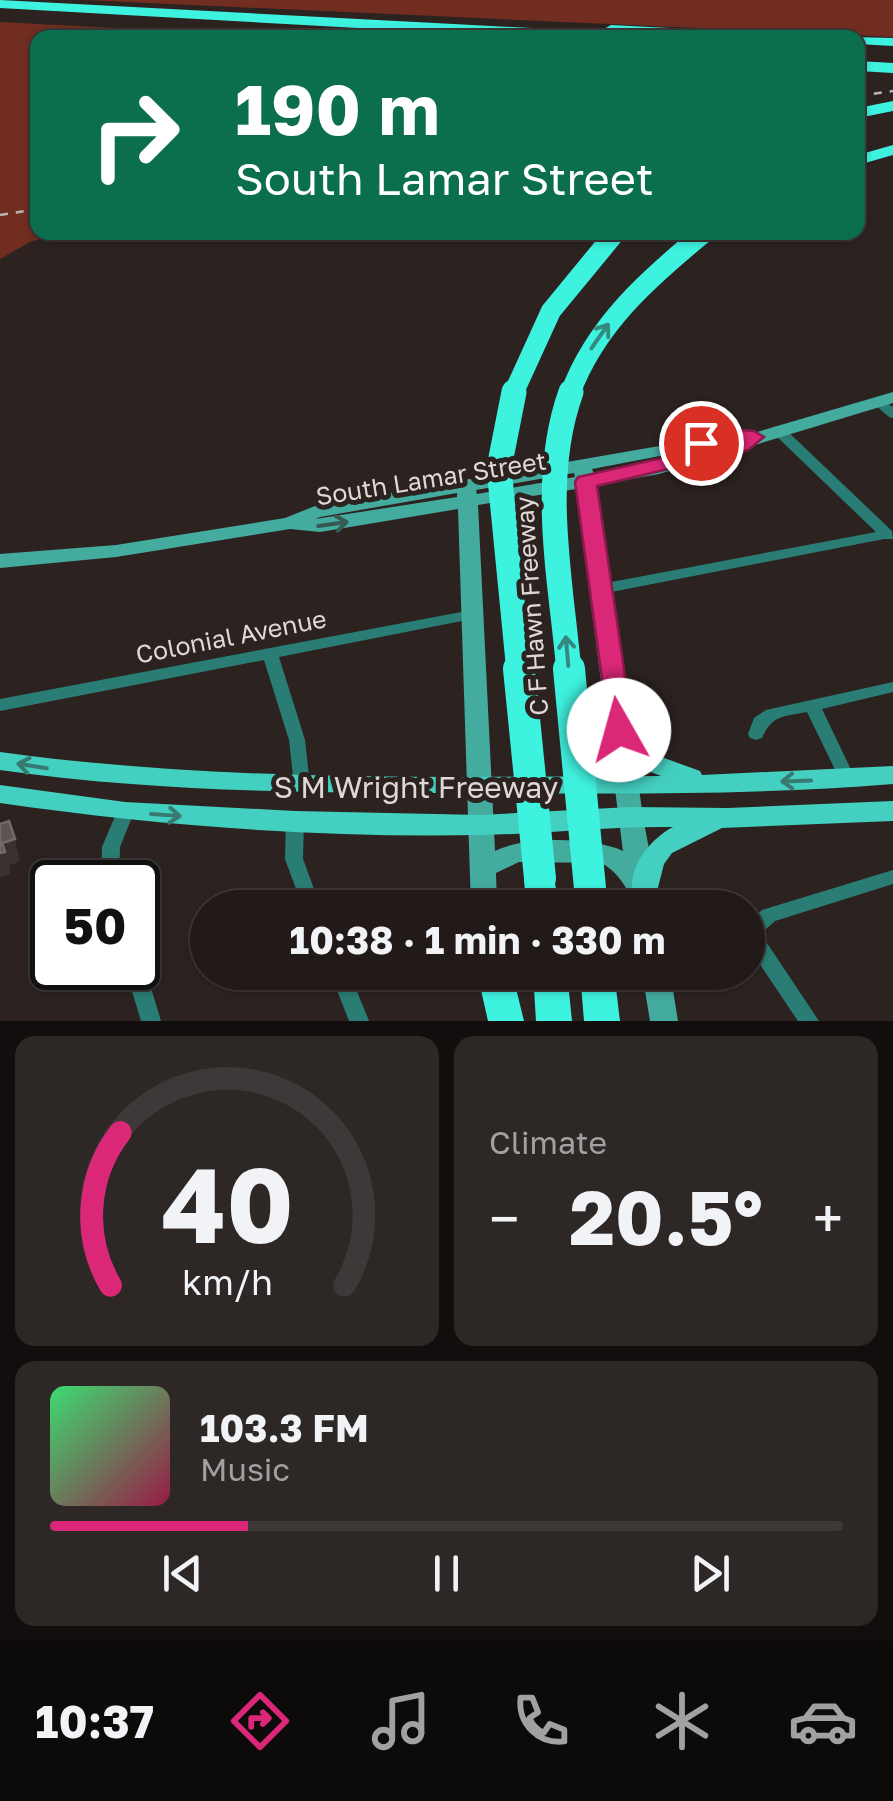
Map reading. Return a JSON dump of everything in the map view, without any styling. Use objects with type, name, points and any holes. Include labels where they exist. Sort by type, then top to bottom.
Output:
[{"type":"highway","points":[[0,4],[480,30]]},
{"type":"highway","points":[[0,14],[282,30]]},
{"type":"highway","points":[[296,20],[568,30]]},
{"type":"highway","points":[[865,40],[893,42]]},
{"type":"highway","points":[[865,50],[893,52]]},
{"type":"highway","points":[[865,64],[893,66]]},
{"type":"highway","points":[[865,112],[893,106]]},
{"type":"highway","points":[[865,158],[893,150]]},
{"type":"highway","name":"C F Hawn Freeway","points":[[542,890],[499,468],[501,437],[511,389],[538,329],[577,274],[609,240]]},
{"type":"highway","name":"C F Hawn Freeway","points":[[590,890],[557,541],[559,441],[576,377],[597,339],[638,291],[696,240]]},
{"type":"highway","points":[[496,990],[506,1021]]},
{"type":"highway","points":[[551,990],[554,1021]]},
{"type":"highway","points":[[599,990],[602,1021]]},
{"type":"main road","name":"South Lamar Street","points":[[0,562],[116,551],[290,524],[316,512],[680,463],[741,446],[754,437],[778,430],[888,404]]},
{"type":"main road","points":[[584,474],[630,816],[644,890]]},
{"type":"main road","points":[[468,493],[483,890]]},
{"type":"main road","points":[[619,730],[647,761],[679,774],[722,783]]},
{"type":"main road","name":"S M Wright Freeway","points":[[0,761],[134,779],[302,785],[626,785],[848,780],[893,775]]},
{"type":"main road","name":"S M Wright Freeway","points":[[0,794],[125,812],[295,821],[481,824],[630,816],[728,818],[893,811]]},
{"type":"main road","points":[[647,890],[648,865],[664,843],[728,818]]},
{"type":"main road","points":[[482,868],[516,852],[603,853],[618,859],[639,890]]},
{"type":"main road","points":[[488,1021],[489,990]]},
{"type":"main road","points":[[659,990],[664,1021]]},
{"type":"street","points":[[778,430],[890,537]]},
{"type":"street","points":[[601,589],[890,537]]},
{"type":"street","name":"Colonial Avenue","points":[[0,705],[472,615]]},
{"type":"street","points":[[270,654],[298,740],[302,785]]},
{"type":"street","points":[[756,734],[760,722],[772,714],[893,687]]},
{"type":"street","points":[[812,706],[848,780]]},
{"type":"street","points":[[111,860],[125,812]]},
{"type":"street","points":[[295,821],[294,860],[305,890]]},
{"type":"street","points":[[809,1021],[758,945],[755,928],[768,915],[893,877]]},
{"type":"street","points":[[142,990],[151,1021]]},
{"type":"street","points":[[346,990],[359,1021]]},
{"type":"shaded area","points":[[83,0],[893,0],[893,37],[865,36],[865,30],[740,30]]},
{"type":"shaded area","points":[[0,22],[155,30],[30,30],[30,240],[37,240],[0,259]]},
{"type":"building","points":[[9,821],[15,839],[2,843],[5,852],[0,853],[0,824]]},
{"type":"railway","points":[[865,95],[893,91]]},
{"type":"railway","points":[[0,215],[30,210]]},
{"type":"route","points":[[619,730],[586,482],[680,463],[741,446],[754,437],[732,436],[701,443]]}]
